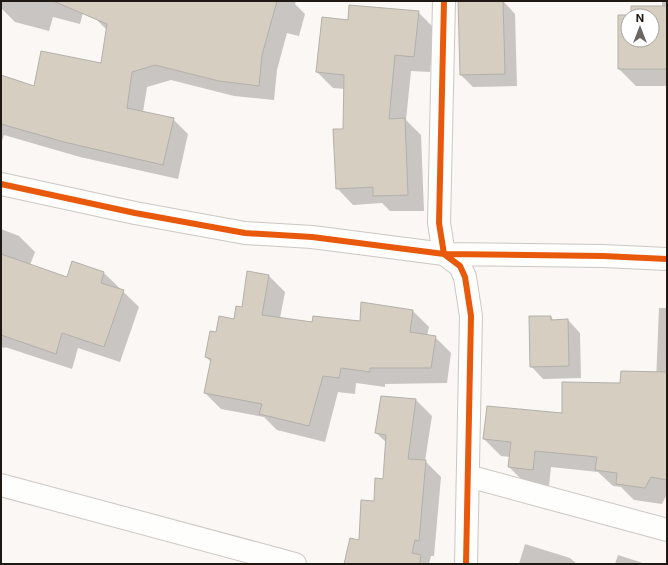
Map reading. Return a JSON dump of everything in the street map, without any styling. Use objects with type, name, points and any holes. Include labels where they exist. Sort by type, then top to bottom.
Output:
[{"type":"street","points":[[444,1],[439,210],[444,254],[460,266],[465,277],[470,301],[471,316],[466,564]]},
{"type":"street","points":[[1,184],[135,213],[244,233],[312,237],[444,254],[603,256],[667,259]]},
{"type":"street","points":[[468,476],[667,530]]},
{"type":"street","points":[[1,485],[295,564]]},
{"type":"building","points":[[53,1],[277,1],[262,55],[259,86],[219,81],[155,65],[132,72],[127,108],[174,118],[163,165],[64,142],[1,124],[1,75],[34,86],[41,51],[101,63],[107,24]]},
{"type":"building","points":[[458,1],[503,1],[505,74],[460,75]]},
{"type":"building","points":[[349,5],[419,11],[414,57],[395,55],[389,119],[405,118],[408,195],[373,196],[373,187],[336,189],[333,129],[343,129],[344,75],[316,72],[322,17],[348,20]]},
{"type":"building","points":[[631,6],[667,6],[667,69],[618,69],[618,15],[620,15],[620,48],[660,48],[660,8],[631,8]]},
{"type":"building","points":[[1,254],[67,277],[72,261],[104,272],[101,283],[124,290],[104,347],[62,333],[56,354],[1,335]]},
{"type":"building","points":[[247,271],[269,275],[262,315],[312,322],[313,316],[360,321],[361,302],[413,310],[410,332],[436,336],[431,368],[370,368],[370,372],[341,368],[339,378],[323,376],[309,426],[259,414],[262,404],[204,393],[211,359],[205,357],[210,331],[216,332],[219,316],[234,319],[236,306],[242,307]]},
{"type":"building","points":[[529,316],[551,316],[551,320],[568,319],[569,366],[530,367]]},
{"type":"building","points":[[621,371],[667,372],[667,480],[651,477],[645,488],[616,484],[617,473],[595,470],[597,457],[535,451],[533,470],[508,467],[511,442],[483,439],[487,406],[562,413],[562,382],[620,383]]},
{"type":"building","points":[[381,396],[416,399],[408,459],[426,460],[419,541],[415,540],[412,553],[421,555],[420,564],[344,564],[350,538],[359,540],[361,500],[374,501],[375,478],[383,479],[386,435],[375,433]]},
{"type":"cycle path","points":[[444,1],[439,223],[444,254],[460,266],[465,277],[471,316],[466,564]]},
{"type":"cycle path","points":[[1,184],[135,213],[245,233],[312,237],[444,254],[603,256],[667,259]]}]
